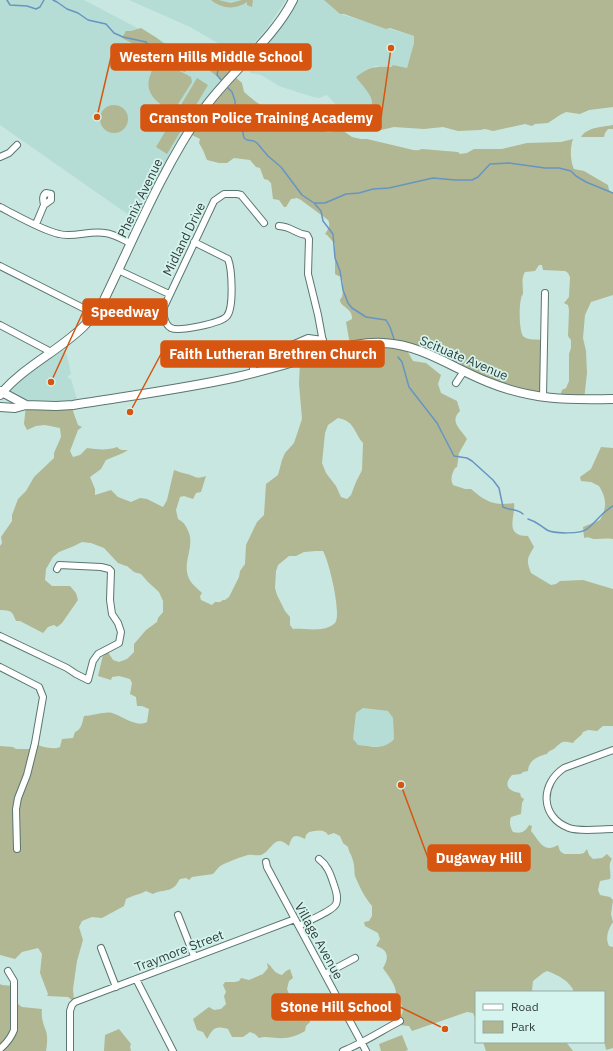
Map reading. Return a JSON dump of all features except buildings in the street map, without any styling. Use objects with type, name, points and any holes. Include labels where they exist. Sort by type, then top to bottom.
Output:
[{"type":"main road","name":"Phenix Avenue","points":[[1,391],[83,328],[95,314],[104,300],[160,182],[193,124],[204,108],[272,31],[293,0]]},
{"type":"main road","name":"Scituate Avenue","points":[[1,391],[26,405],[73,405],[207,383],[253,373],[348,346],[383,342],[397,344],[428,354],[487,382],[511,391],[543,398],[613,399]]},
{"type":"main road","points":[[0,407],[15,408],[26,405]]},
{"type":"street","points":[[0,157],[9,153],[17,145]]},
{"type":"street","name":"Midland Drive","points":[[118,270],[169,294],[214,201],[224,194],[241,195],[264,223]]},
{"type":"street","points":[[36,224],[44,205]]},
{"type":"street","points":[[0,207],[47,230],[60,234],[72,235],[104,233],[116,236],[130,244]]},
{"type":"street","points":[[279,226],[292,228],[300,234],[307,235],[309,239],[308,274],[325,353]]},
{"type":"street","points":[[169,294],[163,312],[166,323],[172,329],[182,329],[216,323],[227,316],[231,305],[231,268],[228,259],[194,242]]},
{"type":"street","points":[[0,266],[95,314]]},
{"type":"street","points":[[543,398],[545,293]]},
{"type":"street","points":[[0,325],[51,352]]},
{"type":"street","points":[[253,373],[252,363],[254,361],[308,338],[323,340]]},
{"type":"street","points":[[456,382],[464,371]]},
{"type":"street","points":[[0,636],[67,668],[88,680],[93,661],[98,654],[119,643],[121,632],[118,623],[112,614],[110,600],[111,571],[101,567],[59,566],[57,569]]},
{"type":"street","points":[[0,667],[39,687],[43,697],[35,743],[16,809],[17,849]]},
{"type":"street","points":[[613,750],[564,768],[559,772],[550,782],[547,804],[555,819],[570,828],[613,829]]},
{"type":"street","points":[[299,926],[333,908],[336,904],[337,893],[328,869],[319,859]]},
{"type":"street","name":"Village Avenue","points":[[266,862],[267,867],[366,1051]]},
{"type":"street","points":[[178,915],[194,956]]},
{"type":"street","name":"Traymore Street","points":[[70,1051],[70,1011],[75,1002],[295,919]]},
{"type":"street","points":[[101,948],[116,987]]},
{"type":"street","points":[[325,974],[355,958]]},
{"type":"street","points":[[0,1048],[8,1042],[14,1030],[14,981],[8,970]]},
{"type":"street","points":[[136,979],[173,1051]]},
{"type":"street","points":[[343,1051],[362,1043],[400,1021]]},
{"type":"shaded area","points":[[0,0],[84,0],[225,74],[198,109],[175,144],[136,220],[0,125]]},
{"type":"shaded area","points":[[129,0],[286,0],[267,28],[242,57],[190,27]]},
{"type":"shaded area","points":[[293,0],[324,0],[340,14],[414,36],[414,43],[407,68],[393,65],[391,67],[375,66],[356,77],[369,93],[373,105],[367,116],[363,111],[359,110],[353,113],[347,112],[336,105],[327,95],[319,98],[313,97],[279,86],[261,75],[251,73],[242,65]]},
{"type":"shaded area","points":[[59,345],[67,355],[71,374],[68,378],[71,379],[78,403],[26,405],[3,391]]},
{"type":"shaded area","points":[[363,708],[388,711],[393,718],[394,739],[388,745],[383,747],[357,745],[353,739],[356,713]]},
{"type":"green space","points":[[211,0],[231,3],[242,0],[253,0],[252,7],[247,5],[247,2],[238,6],[224,7]]},
{"type":"green space","points":[[324,0],[613,0],[613,107],[589,110],[580,114],[566,112],[548,123],[535,124],[532,126],[525,124],[493,131],[485,129],[458,131],[443,127],[424,129],[394,127],[381,130],[374,126],[367,116],[371,110],[372,100],[370,95],[356,77],[369,69],[376,67],[391,67],[393,65],[407,68],[414,43],[414,36],[390,28],[386,29],[344,14],[340,14]]},
{"type":"green space","points":[[141,28],[157,38],[174,52],[206,56],[226,63],[235,72],[233,75],[242,83],[244,92],[256,102],[266,108],[299,118],[305,123],[310,122],[325,132],[342,130],[352,137],[414,150],[422,149],[458,152],[460,154],[467,153],[474,149],[502,149],[527,143],[561,142],[573,139],[571,154],[574,169],[584,171],[608,185],[609,190],[613,193],[613,295],[591,302],[585,315],[583,338],[586,351],[587,373],[584,400],[559,399],[562,390],[566,388],[569,381],[569,354],[571,348],[571,340],[568,336],[569,310],[568,305],[564,303],[569,297],[570,277],[565,271],[543,270],[542,265],[539,265],[535,271],[525,272],[522,282],[523,293],[520,302],[520,324],[523,336],[527,339],[545,340],[541,398],[405,347],[413,361],[426,363],[441,375],[438,384],[441,393],[457,401],[460,411],[455,419],[456,423],[467,439],[459,453],[457,467],[452,474],[453,485],[465,489],[471,489],[481,497],[491,502],[501,504],[514,503],[513,529],[520,535],[528,536],[534,547],[528,560],[531,573],[551,585],[560,581],[583,580],[613,589],[613,726],[603,726],[597,731],[588,730],[583,732],[573,743],[561,743],[547,754],[534,760],[528,767],[528,771],[521,774],[512,775],[507,785],[512,791],[520,793],[521,797],[524,799],[521,814],[511,817],[510,824],[513,832],[522,832],[529,825],[532,826],[531,831],[539,842],[545,847],[549,848],[558,845],[560,851],[564,854],[580,854],[584,853],[587,849],[589,855],[593,859],[602,858],[607,854],[612,859],[610,864],[610,879],[600,881],[598,890],[600,895],[610,897],[613,900],[611,914],[613,922],[608,931],[607,937],[609,946],[613,947],[613,1048],[606,1050],[605,1043],[605,991],[574,991],[567,982],[547,971],[533,981],[532,991],[475,991],[475,1018],[473,1013],[467,1012],[412,1031],[409,1026],[399,1025],[395,1020],[401,1015],[403,1010],[400,1000],[396,996],[394,984],[383,968],[387,958],[386,952],[376,946],[380,939],[378,933],[365,926],[364,922],[369,921],[372,916],[372,906],[362,892],[355,876],[354,863],[348,847],[343,843],[340,836],[334,833],[328,835],[324,831],[309,832],[305,839],[299,836],[294,836],[289,846],[284,842],[276,842],[261,855],[248,855],[233,860],[219,867],[213,874],[192,877],[189,880],[186,878],[180,879],[172,889],[169,890],[153,894],[146,891],[126,899],[124,906],[102,918],[92,917],[82,921],[79,927],[83,940],[77,961],[73,989],[74,1000],[68,997],[47,996],[48,994],[40,973],[42,954],[38,948],[22,952],[15,959],[0,955],[0,746],[13,747],[16,749],[29,749],[35,743],[47,748],[60,747],[62,739],[73,738],[75,732],[82,723],[84,716],[109,713],[116,714],[138,724],[147,722],[149,709],[142,706],[137,706],[136,697],[130,694],[132,683],[130,679],[119,676],[112,677],[111,680],[98,676],[106,649],[113,660],[119,662],[127,659],[134,652],[134,644],[146,630],[157,622],[158,618],[163,612],[163,601],[159,592],[141,574],[134,572],[127,566],[118,563],[104,548],[91,543],[82,542],[59,552],[53,557],[46,569],[45,580],[52,586],[70,586],[76,593],[78,600],[62,623],[57,627],[54,625],[48,627],[43,633],[20,621],[16,621],[11,612],[0,610],[1,537],[12,521],[12,515],[18,499],[26,491],[34,477],[54,458],[54,453],[61,437],[60,428],[45,425],[36,426],[27,430],[24,424],[26,405],[72,404],[78,425],[82,427],[78,430],[70,451],[73,457],[80,455],[87,448],[105,449],[117,447],[121,450],[128,450],[106,460],[101,469],[90,477],[95,489],[95,495],[111,490],[118,497],[131,502],[140,498],[147,499],[163,507],[167,500],[174,470],[198,478],[206,476],[201,492],[196,493],[193,499],[184,496],[180,497],[176,510],[178,519],[186,527],[189,533],[190,550],[187,571],[189,579],[202,593],[200,596],[201,600],[212,605],[215,602],[220,602],[229,597],[239,577],[240,571],[245,564],[246,545],[257,522],[264,515],[266,484],[278,475],[285,453],[294,443],[302,419],[299,384],[300,361],[350,345],[346,322],[352,319],[352,315],[340,300],[343,293],[343,281],[341,277],[335,274],[335,244],[325,234],[329,226],[328,220],[297,198],[291,199],[286,207],[284,207],[279,200],[273,199],[271,183],[264,179],[260,168],[256,167],[250,160],[234,158],[227,163],[219,163],[207,160],[199,143],[200,139],[188,133],[225,83],[209,70],[196,65],[187,69],[185,72],[176,69],[191,77],[192,82],[173,112],[153,97],[149,87],[149,80],[154,66],[159,60],[167,64],[153,54],[122,38],[126,31]],"holes":[[[338,418],[344,420],[354,428],[363,443],[362,470],[351,495],[347,499],[341,497],[336,486],[326,473],[322,463],[325,433],[328,425]],[[323,551],[326,557],[336,599],[337,618],[335,623],[326,628],[293,629],[290,625],[290,617],[285,611],[277,595],[275,588],[276,571],[278,565],[289,556],[296,556],[304,552]],[[363,708],[388,711],[393,718],[394,739],[390,743],[373,747],[358,745],[353,739],[356,713]]]},
{"type":"green space","points":[[197,78],[208,85],[167,154],[156,147]]},
{"type":"green space","points":[[114,105],[124,109],[128,119],[124,129],[114,133],[104,129],[100,119],[104,109]]},
{"type":"green space","points":[[613,125],[613,129],[608,129],[604,137],[581,137],[591,129]]},
{"type":"green space","points":[[601,447],[613,448],[613,539],[584,538],[583,527],[600,520],[605,507],[605,499],[599,486],[591,482],[581,481],[580,477],[591,469]]},
{"type":"green space","points":[[267,963],[277,973],[282,975],[290,969],[293,978],[289,981],[287,989],[289,994],[297,998],[287,1005],[287,1017],[292,1020],[297,1020],[301,1019],[305,1015],[310,1016],[310,1022],[306,1026],[305,1031],[295,1036],[285,1038],[259,1038],[250,1032],[243,1037],[232,1037],[228,1029],[220,1027],[214,1029],[207,1039],[203,1032],[197,1030],[193,1019],[209,1007],[214,1010],[221,1009],[226,1004],[224,996],[226,992],[223,985],[225,982],[239,981],[241,978],[249,980],[263,974],[268,968]]},
{"type":"green space","points":[[0,984],[14,986],[14,1001],[22,1007],[42,1009],[42,1020],[47,1036],[46,1051],[0,1051]]},
{"type":"green space","points":[[119,1029],[131,1044],[131,1051],[104,1051],[105,1035]]},
{"type":"green space","points":[[402,1035],[408,1050],[381,1051],[379,1044]]},
{"type":"green space","points":[[483,1043],[567,1043],[573,1051],[486,1051]]},
{"type":"waterway","points":[[7,0],[10,5],[27,6],[36,9],[40,7],[44,0]]},
{"type":"waterway","points":[[53,0],[88,20],[106,24],[114,33],[123,37],[146,42],[151,48],[168,57],[174,64],[184,64],[196,56],[212,58],[217,63],[217,75],[221,80]]},
{"type":"waterway","points":[[227,87],[232,92],[235,101],[236,121],[242,128],[244,138],[257,143],[268,156],[281,167],[302,195],[314,203],[325,203],[346,194],[359,193],[373,189],[389,188],[433,178],[472,180],[478,177],[490,164],[509,163],[545,168],[559,168],[571,171],[586,182],[613,193]]},
{"type":"waterway","points":[[315,204],[321,211],[323,221],[333,234],[335,258],[348,303],[352,308],[366,317],[386,320],[394,339]]},
{"type":"waterway","points":[[398,357],[402,362],[409,387],[437,423],[454,456],[467,458],[472,461],[493,480],[499,488],[503,507],[523,514]]},
{"type":"waterway","points":[[528,519],[550,531],[567,533],[579,532],[587,529],[605,511],[613,506]]},
{"type":"place","name":"Cranston Police Training Academy","points":[[391,48]]},
{"type":"place","name":"Western Hills Middle School","points":[[97,117]]},
{"type":"place","name":"Speedway","points":[[51,382]]},
{"type":"place","name":"Faith Lutheran Brethren Church","points":[[130,412]]},
{"type":"place","name":"Dugaway Hill","points":[[401,785]]},
{"type":"place","name":"Stone Hill School","points":[[445,1029]]}]
